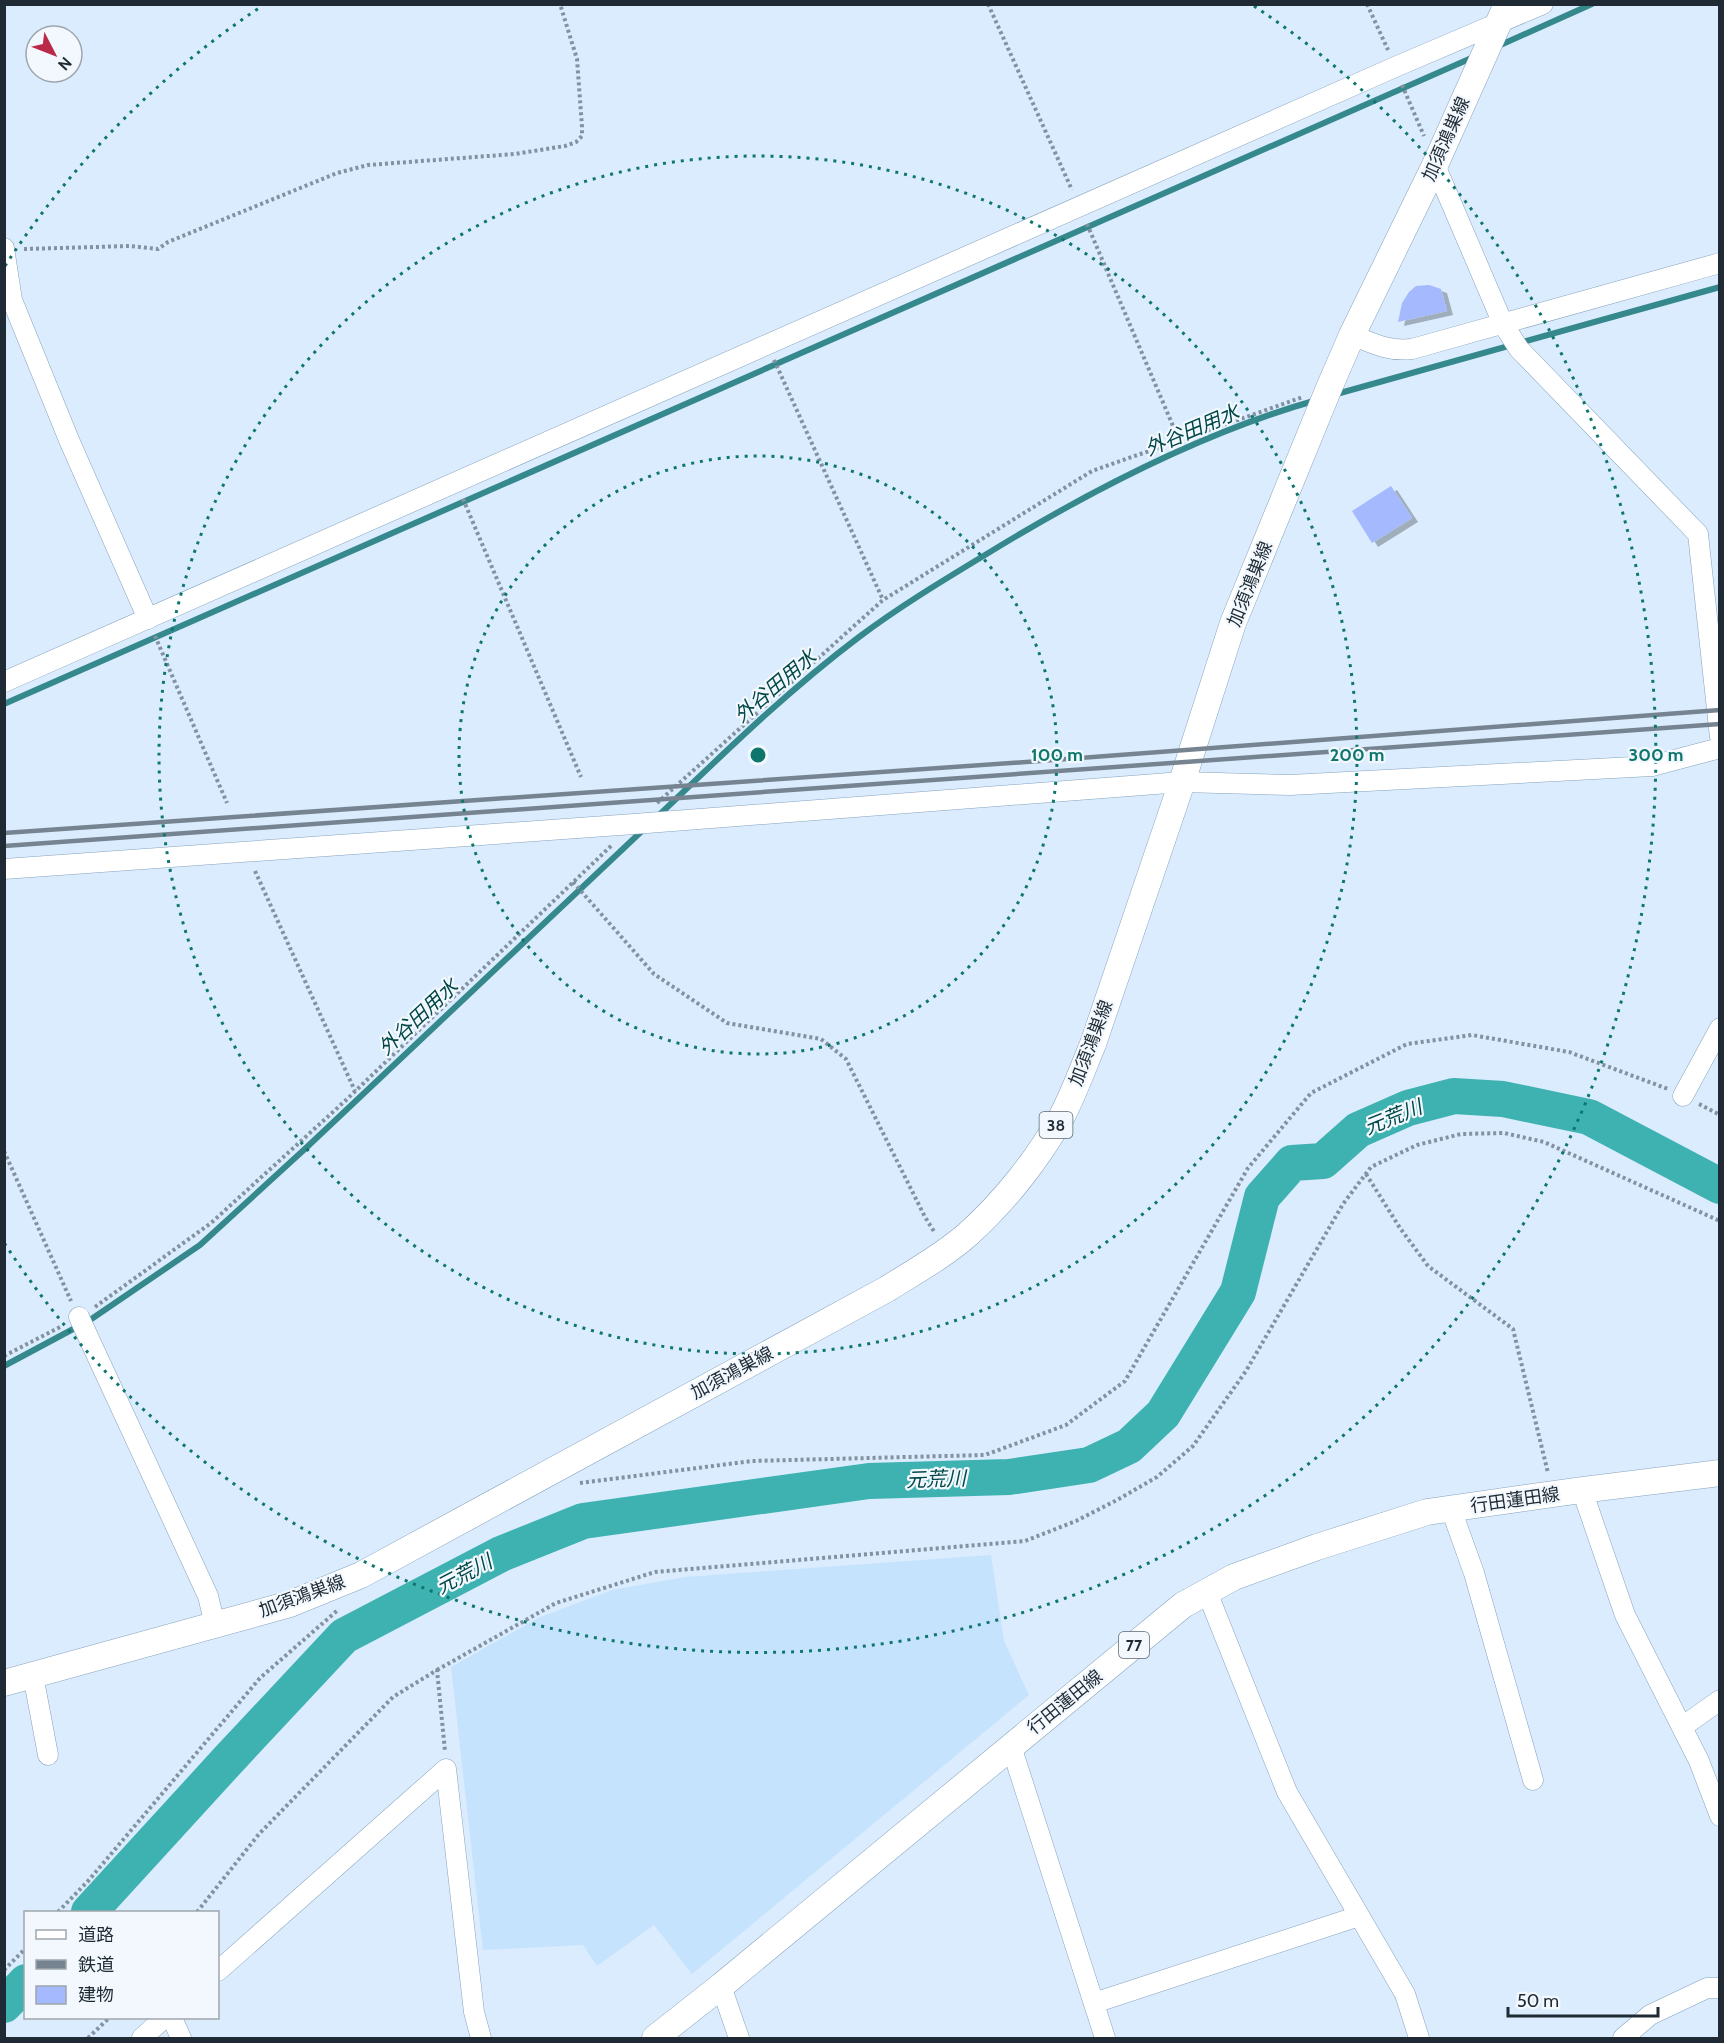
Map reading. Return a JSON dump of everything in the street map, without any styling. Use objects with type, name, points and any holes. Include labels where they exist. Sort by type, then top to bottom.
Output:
[{"type":"main road","name":"加須鴻巣線","points":[[4,1683],[290,1604],[361,1575],[887,1289],[946,1250],[983,1219],[1021,1177],[1062,1116],[1093,1044],[1233,623],[1329,388],[1352,335],[1435,165],[1502,14]]},
{"type":"main road","name":"行田蓮田線","points":[[655,2038],[722,1986],[1184,1605],[1234,1577],[1317,1546],[1427,1512],[1719,1473]]},
{"type":"street","points":[[4,682],[1395,67],[1502,14],[1543,4]]},
{"type":"street","points":[[1435,165],[1503,324],[1519,349],[1698,534],[1719,737]]},
{"type":"street","points":[[4,249],[12,300],[69,440],[148,619]]},
{"type":"street","points":[[1352,335],[1387,349],[1400,351],[1719,263]]},
{"type":"street","points":[[4,868],[634,824],[1182,782],[1290,784],[1652,766],[1719,748]]},
{"type":"street","points":[[1683,1096],[1719,1028]]},
{"type":"street","points":[[79,1317],[208,1596],[215,1625]]},
{"type":"street","points":[[1582,1490],[1625,1615],[1699,1761],[1719,1816]]},
{"type":"street","points":[[1451,1509],[1474,1573],[1533,1780]]},
{"type":"street","points":[[1207,1592],[1287,1792],[1405,1994],[1419,2038]]},
{"type":"street","points":[[33,1676],[48,1755]]},
{"type":"street","points":[[1682,1727],[1719,1700]]},
{"type":"street","points":[[1011,1746],[1105,2038]]},
{"type":"street","points":[[219,1970],[447,1769]]},
{"type":"street","points":[[447,1769],[474,2012],[482,2038]]},
{"type":"street","points":[[1095,2003],[1359,1916]]},
{"type":"street","points":[[722,1986],[739,2038]]},
{"type":"street","points":[[1623,2038],[1650,2015],[1707,1988],[1719,1988]]},
{"type":"street","points":[[142,2038],[163,2019]]},
{"type":"street","points":[[172,2019],[181,2038]]},
{"type":"path","points":[[4,249],[130,246],[158,249],[176,239],[337,173],[352,169],[368,165],[515,154],[565,146],[576,142],[582,136],[577,59],[560,4]]},
{"type":"path","points":[[988,4],[1080,207],[1179,440]]},
{"type":"path","points":[[768,346],[883,600]]},
{"type":"path","points":[[4,1356],[79,1317],[211,1223],[355,1092],[634,824],[883,600],[1092,471],[1329,388]]},
{"type":"path","points":[[457,483],[581,777]]},
{"type":"path","points":[[148,619],[227,803]]},
{"type":"path","points":[[247,852],[355,1092]]},
{"type":"path","points":[[573,882],[654,974],[727,1023],[821,1039],[846,1059],[925,1217],[946,1250]]},
{"type":"path","points":[[551,1471],[577,1484],[752,1461],[985,1455],[1066,1425],[1125,1381],[1248,1168],[1311,1093],[1407,1044],[1472,1035],[1569,1052],[1683,1096],[1719,1115]]},
{"type":"path","points":[[198,1911],[259,1834],[393,1697],[556,1603],[655,1572],[1025,1541],[1076,1521],[1157,1477],[1193,1446],[1246,1371],[1343,1204],[1371,1167],[1417,1145],[1461,1134],[1504,1133],[1544,1142],[1719,1221]]},
{"type":"path","points":[[4,1151],[79,1317]]},
{"type":"path","points":[[1366,1174],[1400,1228],[1428,1266],[1512,1329],[1554,1494]]},
{"type":"path","points":[[59,1911],[89,1880],[260,1678],[344,1604]]},
{"type":"path","points":[[437,1670],[447,1769]]},
{"type":"path","points":[[4,1970],[24,1950]]},
{"type":"path","points":[[88,2038],[109,2019]]},
{"type":"shaded area","points":[[991,1555],[1004,1641],[1029,1695],[692,1974],[654,1925],[597,1966],[583,1945],[483,1950],[451,1667],[538,1618],[612,1590],[685,1577]]},
{"type":"building","points":[[1429,285],[1441,289],[1447,311],[1398,322],[1402,303],[1409,292],[1416,286]]},
{"type":"building","points":[[1391,486],[1412,518],[1372,543],[1352,511]]},
{"type":"waterway","points":[[1496,47],[1592,4]]},
{"type":"waterway","points":[[4,704],[1476,56]]},
{"type":"waterway","name":"外谷田用水","points":[[1333,395],[1720,287]]},
{"type":"waterway","name":"外谷田用水","points":[[656,818],[755,724],[832,658],[921,594],[1063,509],[1146,466],[1231,429],[1317,400]]},
{"type":"waterway","name":"外谷田用水","points":[[4,1366],[90,1320],[200,1245],[644,829]]},
{"type":"waterway","name":"元荒川","points":[[90,1911],[344,1636],[501,1554],[583,1521],[869,1481],[1009,1477],[1089,1465],[1129,1446],[1163,1414],[1238,1292],[1262,1197],[1292,1163],[1323,1161],[1358,1130],[1408,1108],[1454,1096],[1503,1099],[1589,1117],[1720,1186]]},
{"type":"waterway","name":"元荒川","points":[[4,2005],[24,1984]]},
{"type":"railway","points":[[4,833],[1040,761],[1720,710]]},
{"type":"railway","points":[[4,846],[1720,724]]}]
